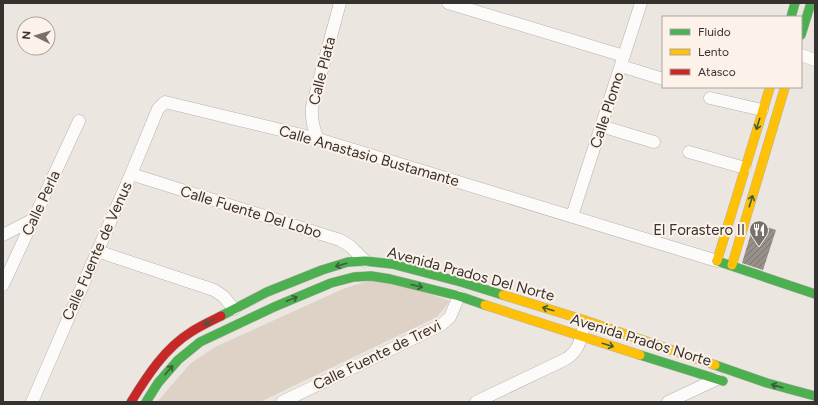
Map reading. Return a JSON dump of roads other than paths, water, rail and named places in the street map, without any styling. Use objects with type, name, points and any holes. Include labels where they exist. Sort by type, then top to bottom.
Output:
[{"type":"street","name":"Calle Plata","points":[[318,139],[313,128],[311,117],[312,107],[340,3]]},
{"type":"street","points":[[448,3],[622,61],[662,79]]},
{"type":"street","name":"Calle Plomo","points":[[572,216],[642,3]]},
{"type":"street","points":[[791,16],[795,3]]},
{"type":"street","points":[[802,32],[811,3]]},
{"type":"street","points":[[802,55],[815,60]]},
{"type":"street","points":[[770,88],[717,260],[815,294]]},
{"type":"street","points":[[732,265],[785,88]]},
{"type":"street","points":[[710,98],[762,110]]},
{"type":"street","name":"Calle Anastasio Bustamante","points":[[165,102],[318,139],[717,260]]},
{"type":"street","name":"Calle Fuente de Venus","points":[[32,402],[158,108],[165,102]]},
{"type":"street","name":"Calle Perla","points":[[3,284],[80,121]]},
{"type":"street","points":[[601,126],[654,142]]},
{"type":"street","points":[[689,152],[745,168]]},
{"type":"street","name":"Calle Fuente Del Lobo","points":[[131,174],[340,240],[350,246],[365,261]]},
{"type":"street","points":[[3,235],[32,220]]},
{"type":"street","points":[[97,251],[214,290],[223,296],[234,309]]},
{"type":"street","name":"Avenida Prados Del Norte","points":[[131,402],[148,374],[168,351],[190,332],[267,292],[322,270],[348,262],[365,261],[392,264],[461,282],[584,320],[767,383],[815,396]]},
{"type":"street","name":"Avenida Prados Norte","points":[[146,402],[158,383],[178,360],[200,342],[274,306],[331,283],[354,277],[371,276],[390,279],[459,296],[731,383]]},
{"type":"street","points":[[267,292],[274,306]]},
{"type":"street","name":"Calle Fuente de Trevi","points":[[282,402],[441,325],[450,317],[459,296]]},
{"type":"street","points":[[476,402],[574,354],[581,336],[584,320]]},
{"type":"street","points":[[668,402],[717,379]]},
{"type":"place","name":"El Forastero II","points":[[759,247]]}]
